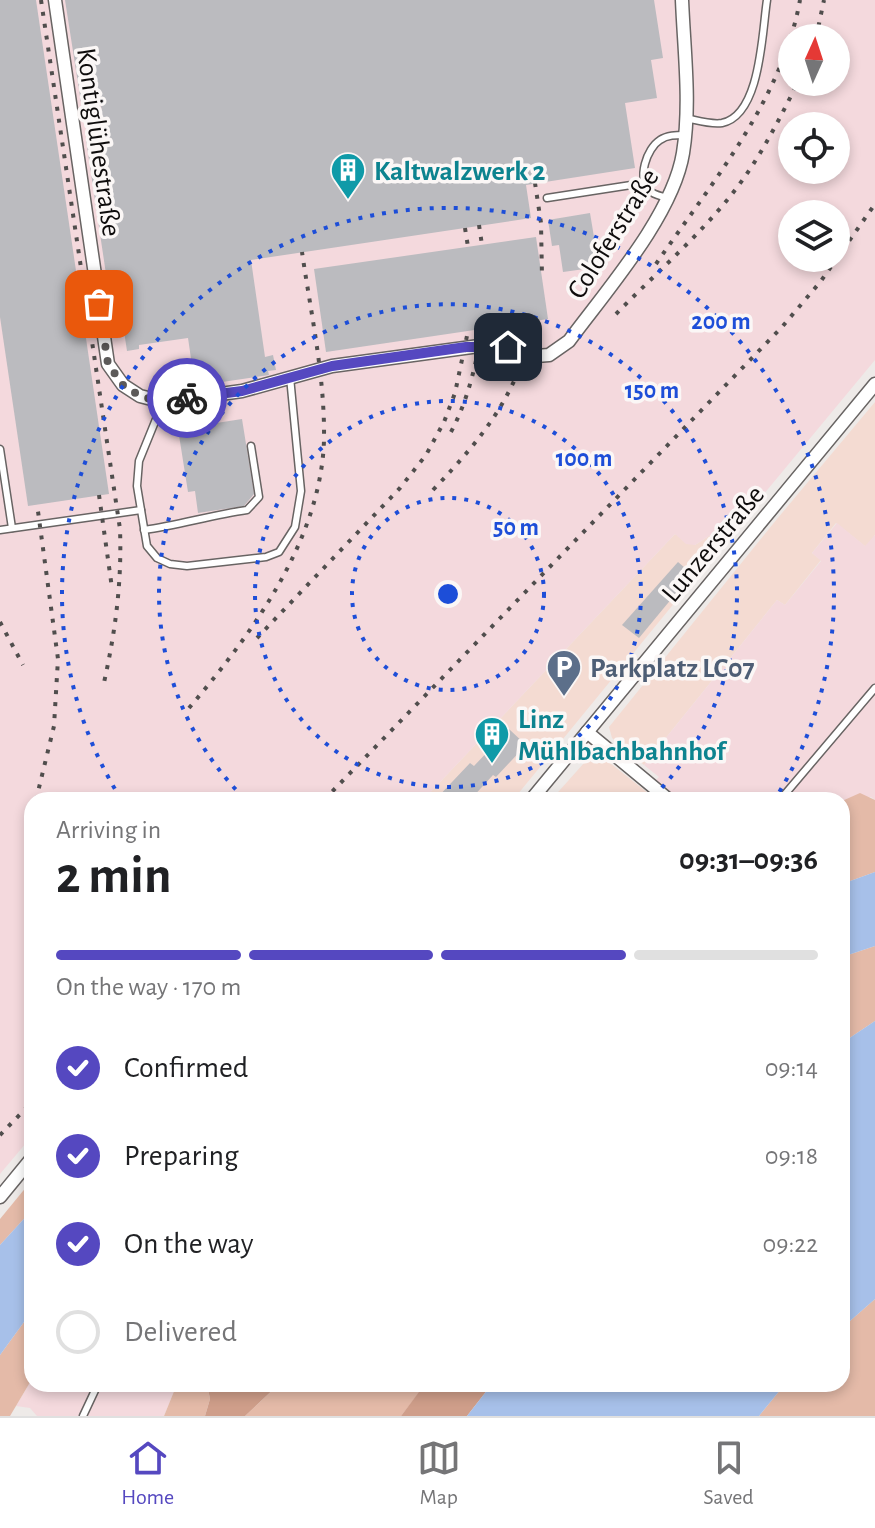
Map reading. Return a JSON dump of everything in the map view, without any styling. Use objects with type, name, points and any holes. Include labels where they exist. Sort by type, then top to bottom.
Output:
[{"type":"street","name":"Kontiglühestraße","points":[[55,0],[108,364],[123,385],[140,396],[163,402]]},
{"type":"street","name":"Coloferstraße","points":[[163,402],[242,391],[332,366],[479,346],[508,347],[536,356],[549,355],[569,341],[620,272],[667,198],[680,165],[685,135],[682,0]]},
{"type":"street","name":"Lunzerstraße","points":[[538,792],[875,384]]},
{"type":"street","points":[[587,732],[659,792]]},
{"type":"street","points":[[0,1197],[24,1168]]},
{"type":"lane","points":[[685,118],[724,123],[733,119],[748,102],[754,87],[767,0]]},
{"type":"lane","points":[[667,198],[648,190],[644,183],[644,169],[649,153],[658,140],[671,135],[685,135]]},
{"type":"lane","points":[[547,198],[644,183]]},
{"type":"lane","points":[[163,402],[139,461],[137,486],[147,546],[157,558],[170,564],[187,566],[266,557],[279,552],[295,527],[300,510],[301,491],[290,377]]},
{"type":"lane","points":[[144,530],[247,510],[259,497],[251,446]]},
{"type":"lane","points":[[0,449],[12,528]]},
{"type":"lane","points":[[0,530],[141,510]]},
{"type":"lane","points":[[787,792],[875,688]]},
{"type":"lane","points":[[83,1416],[94,1392]]},
{"type":"shaded area","points":[[0,0],[875,0],[875,360],[753,507],[695,545],[686,544],[675,534],[431,792],[24,792],[24,1146],[0,1174]]},
{"type":"shaded area","points":[[875,402],[875,535],[866,547],[836,523],[812,553],[821,560],[785,605],[777,600],[644,765],[612,738],[609,727]]},
{"type":"shaded area","points":[[753,507],[520,792],[431,792],[675,534],[695,545]]},
{"type":"shaded area","points":[[837,523],[865,546],[875,535],[875,800],[871,797],[850,800],[850,792],[669,792],[655,781],[659,777],[644,765],[777,600],[785,605],[821,561],[812,553]]},
{"type":"shaded area","points":[[593,753],[647,792],[558,792]]},
{"type":"shaded area","points":[[860,793],[875,800],[875,872],[850,881],[850,797]]},
{"type":"shaded area","points":[[875,946],[875,1021],[850,1038],[850,954]]},
{"type":"shaded area","points":[[24,1190],[24,1219],[0,1245],[0,1219]]},
{"type":"shaded area","points":[[875,1299],[875,1416],[759,1416],[778,1392],[850,1392],[850,1321]]},
{"type":"shaded area","points":[[24,1322],[24,1392],[10,1416],[0,1416],[0,1355]]},
{"type":"shaded area","points":[[24,1392],[174,1392],[164,1416],[37,1416],[30,1408],[16,1406]]},
{"type":"shaded area","points":[[174,1392],[209,1392],[210,1399],[205,1416],[164,1416]]},
{"type":"shaded area","points":[[209,1392],[270,1392],[245,1416],[205,1416],[210,1399]]},
{"type":"shaded area","points":[[270,1392],[420,1392],[401,1416],[245,1416]]},
{"type":"shaded area","points":[[419,1392],[486,1392],[467,1416],[401,1416]]},
{"type":"water","points":[[875,872],[875,946],[850,954],[850,881]]},
{"type":"water","points":[[875,1021],[875,1299],[850,1321],[850,1038]]},
{"type":"water","points":[[24,1219],[24,1322],[0,1355],[0,1245]]},
{"type":"water","points":[[486,1392],[778,1392],[759,1416],[467,1416]]},
{"type":"building","points":[[0,0],[36,0],[109,494],[28,506],[0,317]]},
{"type":"building","name":"Kaltwalzwerk 2","points":[[65,0],[654,0],[663,58],[651,60],[657,98],[625,103],[635,168],[526,185],[531,218],[251,260],[265,357],[273,355],[276,370],[268,371],[269,375],[195,386],[188,338],[139,345],[139,349],[127,351],[115,272],[106,274],[86,140],[105,137],[101,106],[82,109]]},
{"type":"building","points":[[590,213],[599,267],[563,272],[559,245],[552,246],[548,220]]},
{"type":"building","points":[[536,237],[548,319],[326,352],[314,269]]},
{"type":"building","points":[[242,419],[254,494],[244,506],[198,513],[195,491],[188,492],[178,429]]},
{"type":"building","points":[[678,562],[692,574],[639,638],[622,625]]},
{"type":"building","name":"Linz Mühlbachbahnhof","points":[[509,729],[526,745],[477,792],[443,792],[470,763],[474,766]]},
{"type":"railway","points":[[41,0],[120,529],[117,609],[103,687]]},
{"type":"railway","points":[[656,264],[721,171],[761,106],[791,37],[800,0]]},
{"type":"railway","points":[[819,24],[824,0]]},
{"type":"railway","points":[[616,314],[691,240],[732,194],[760,154],[791,96]]},
{"type":"railway","points":[[535,183],[541,223],[542,277]]},
{"type":"railway","points":[[332,792],[782,327],[821,281],[875,204]]},
{"type":"railway","points":[[479,225],[482,245]]},
{"type":"railway","points":[[465,228],[468,247]]},
{"type":"railway","points":[[189,708],[236,649],[279,584],[297,549],[320,477],[324,440],[322,393],[302,252]]},
{"type":"railway","points":[[433,490],[484,432],[496,413],[518,372],[536,321]]},
{"type":"railway","points":[[451,432],[471,382],[482,329]]},
{"type":"railway","points":[[257,638],[400,488],[426,455],[455,393],[468,331]]},
{"type":"railway","points":[[99,495],[112,588]]},
{"type":"railway","points":[[37,504],[58,659],[54,726],[38,792]]},
{"type":"railway","points":[[0,622],[23,665]]},
{"type":"railway","points":[[0,1135],[24,1110]]},
{"type":"way so far","points":[[99,304],[108,364],[123,385],[140,396],[163,402],[187,398]]},
{"type":"place","name":"Kaltwalzwerk 2","points":[[348,201]]},
{"type":"place","name":"Parkplatz LC07","points":[[564,698]]},
{"type":"place","name":"Linz Mühlbachbahnhof","points":[[492,765]]},
{"type":"route","points":[[187,398],[266,386],[332,366],[466,347],[508,347]]}]
